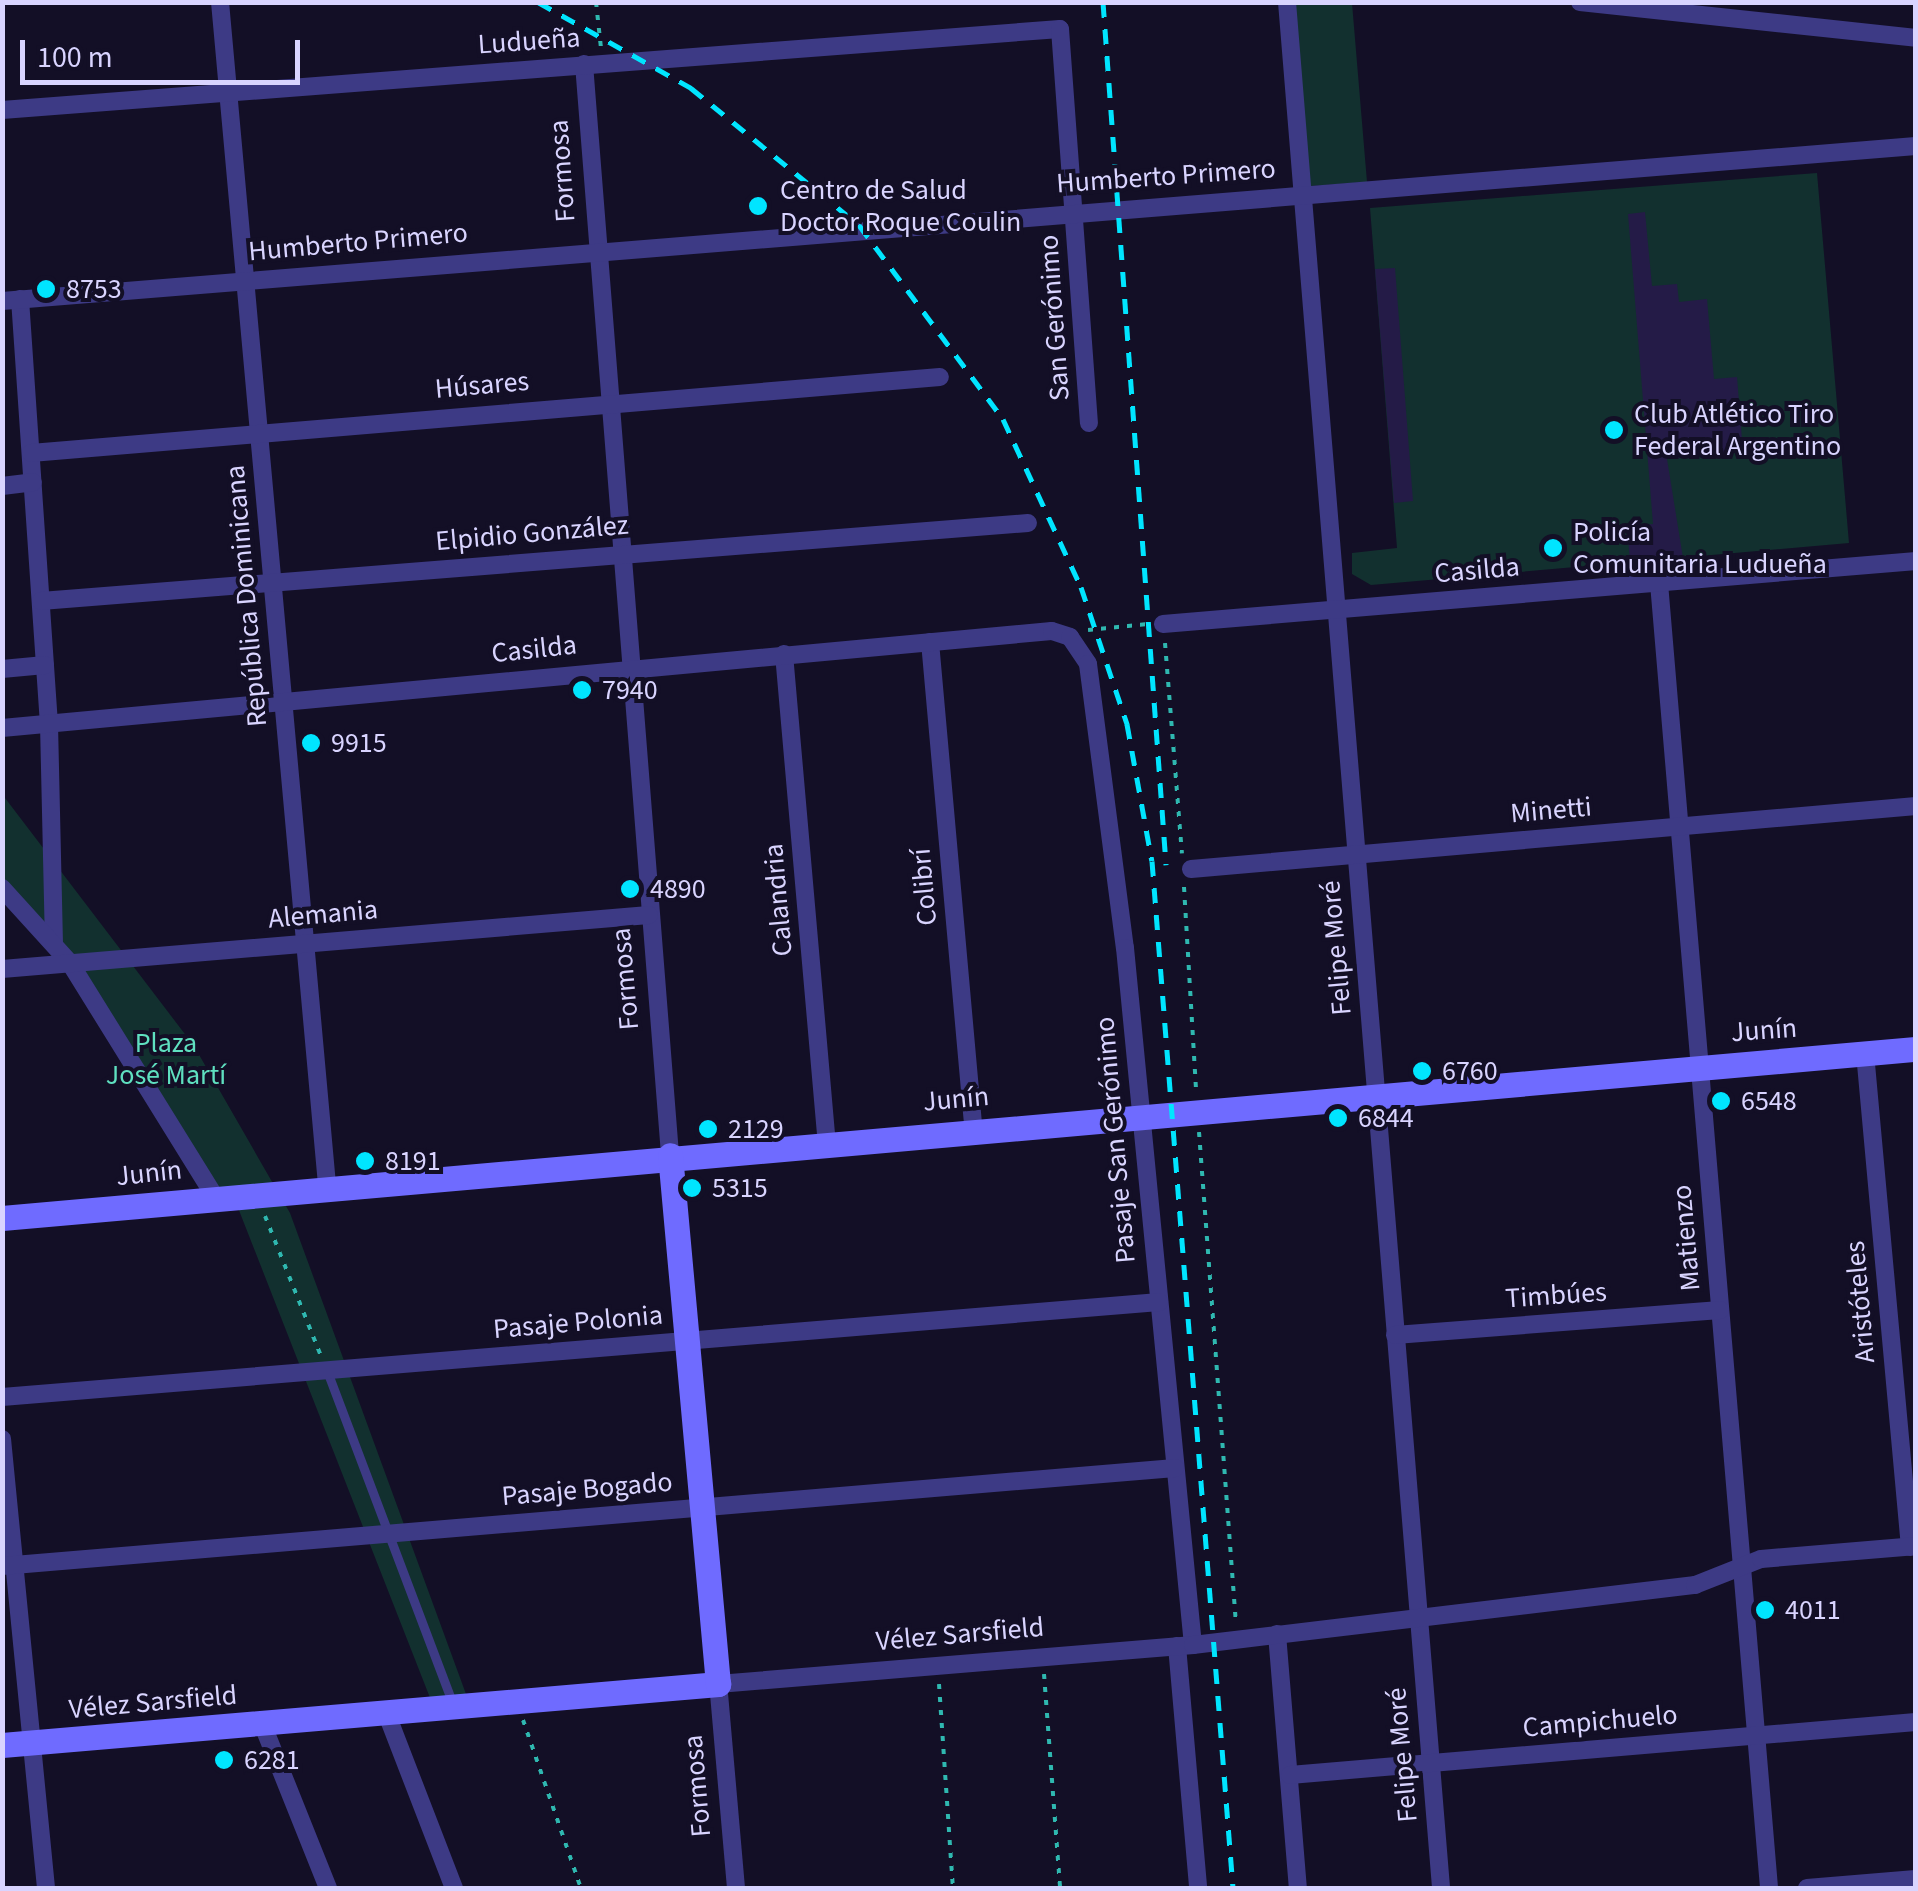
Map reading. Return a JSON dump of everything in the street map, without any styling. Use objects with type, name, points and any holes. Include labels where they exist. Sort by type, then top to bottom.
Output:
[{"type":"main road","name":"Junín","points":[[2,1218],[1139,1113],[1916,1049]]},
{"type":"main road","name":"Formosa","points":[[670,1155],[718,1684]]},
{"type":"main road","name":"Vélez Sarsfield","points":[[2,1745],[718,1684]]},
{"type":"street","name":"República Dominicana","points":[[220,2],[327,1186]]},
{"type":"street","name":"Felipe Moré","points":[[1286,2],[1441,1888]]},
{"type":"street","points":[[1580,2],[1916,38]]},
{"type":"street","name":"Ludueña","points":[[2,110],[1060,28]]},
{"type":"street","name":"San Gerónimo","points":[[1060,28],[1089,423]]},
{"type":"street","name":"Formosa","points":[[593,64],[597,249],[670,1155]]},
{"type":"street","name":"Humberto Primero","points":[[11,300],[1074,210],[1916,146]]},
{"type":"street","points":[[11,300],[33,482],[41,601],[49,724],[54,944]]},
{"type":"street","name":"Húsares","points":[[30,453],[611,401],[940,377]]},
{"type":"street","points":[[2,486],[33,482]]},
{"type":"street","name":"Elpidio González","points":[[41,601],[1028,522]]},
{"type":"street","name":"Casilda","points":[[1163,624],[1916,561]]},
{"type":"street","name":"Matienzo","points":[[1659,583],[1768,1888]]},
{"type":"street","name":"Casilda","points":[[2,728],[784,654],[930,642],[1070,637]]},
{"type":"street","name":"Pasaje San Gerónimo","points":[[1070,637],[1088,664],[1176,1468],[1198,1888]]},
{"type":"street","name":"Colibrí","points":[[930,642],[974,1128]]},
{"type":"street","name":"Calandria","points":[[784,654],[828,1141]]},
{"type":"street","points":[[2,669],[45,665]]},
{"type":"street","name":"Minetti","points":[[1191,869],[1916,806]]},
{"type":"street","points":[[2,888],[70,963],[216,1197]]},
{"type":"street","name":"Alemania","points":[[2,969],[649,914]]},
{"type":"street","name":"Aristóteles","points":[[1865,1053],[1913,1546]]},
{"type":"street","name":"Pasaje Polonia","points":[[2,1398],[1159,1302]]},
{"type":"street","name":"Timbúes","points":[[1395,1335],[1720,1310]]},
{"type":"street","points":[[2,1440],[9,1566],[33,1742],[46,1888]]},
{"type":"street","name":"Pasaje Bogado","points":[[9,1566],[1176,1468]]},
{"type":"street","name":"Vélez Sarsfield","points":[[718,1684],[1186,1646],[1417,1614],[1695,1585],[1740,1567],[1913,1546]]},
{"type":"street","points":[[1277,1634],[1298,1888]]},
{"type":"street","name":"Formosa","points":[[718,1684],[736,1888]]},
{"type":"street","points":[[386,1712],[454,1888]]},
{"type":"street","name":"Campichuelo","points":[[1290,1775],[1916,1722]]},
{"type":"street","points":[[262,1723],[328,1888]]},
{"type":"street","points":[[1807,1888],[1916,1880]]},
{"type":"lane","points":[[327,1371],[454,1707]]},
{"type":"path","points":[[593,64],[596,2]]},
{"type":"path","points":[[1070,637],[1163,624]]},
{"type":"path","points":[[256,1193],[327,1371]]},
{"type":"path","points":[[1043,1656],[1060,1888]]},
{"type":"path","points":[[938,1666],[953,1888]]},
{"type":"path","points":[[518,1701],[581,1888]]},
{"type":"green space","points":[[1295,3],[1352,3],[1367,182],[1310,186]]},
{"type":"green space","name":"Club Atlético Tiro Federal Argentino","points":[[1817,173],[1849,543],[1371,585],[1352,574],[1352,553],[1397,548],[1370,208]]},
{"type":"green space","name":"Plaza José Martí","points":[[2,794],[194,1046],[290,1213],[470,1705],[434,1708],[233,1195],[215,1197],[70,963],[3,888]]},
{"type":"building","points":[[1645,212],[1652,286],[1677,284],[1679,302],[1707,299],[1714,379],[1737,377],[1743,452],[1667,459],[1683,558],[1630,562],[1627,526],[1653,524],[1628,214]]},
{"type":"building","points":[[1395,268],[1413,501],[1394,503],[1375,269]]},
{"type":"railway","points":[[538,2],[691,88],[859,225],[1003,419],[1081,587],[1127,724],[1152,861],[1233,1888]]},
{"type":"railway","points":[[1103,2],[1166,865]]},
{"type":"place","name":"Centro de Salud Doctor Roque Coulin","points":[[758,206]]},
{"type":"place","name":"8753","points":[[46,289]]},
{"type":"place","name":"Club Atlético Tiro Federal Argentino","points":[[1614,430]]},
{"type":"place","name":"Policía Comunitaria Ludueña","points":[[1553,548]]},
{"type":"place","name":"7940","points":[[582,690]]},
{"type":"place","name":"9915","points":[[311,743]]},
{"type":"place","name":"4890","points":[[630,889]]},
{"type":"place","name":"6760","points":[[1422,1071]]},
{"type":"place","name":"6548","points":[[1721,1101]]},
{"type":"place","name":"6844","points":[[1338,1118]]},
{"type":"place","name":"2129","points":[[708,1129]]},
{"type":"place","name":"8191","points":[[365,1161]]},
{"type":"place","name":"5315","points":[[692,1188]]},
{"type":"place","name":"4011","points":[[1765,1610]]},
{"type":"place","name":"6281","points":[[224,1760]]}]
